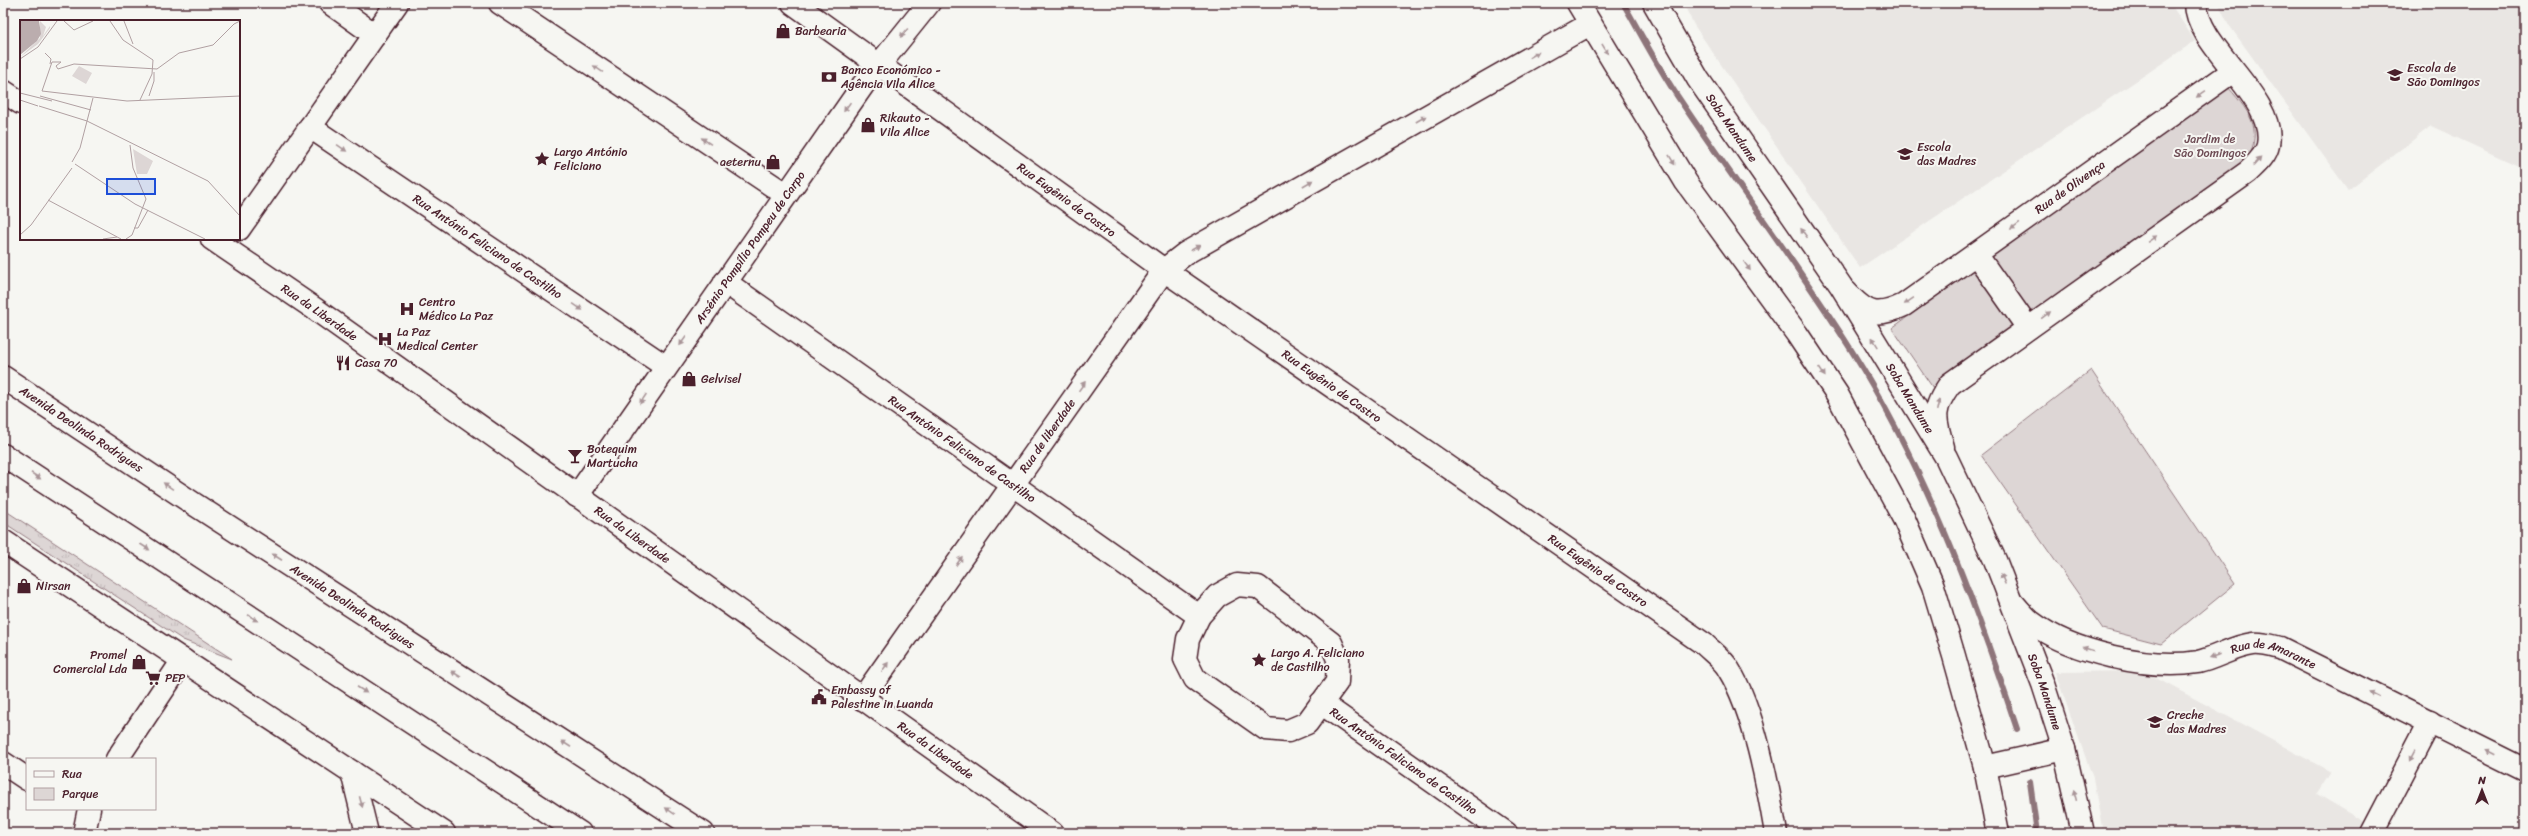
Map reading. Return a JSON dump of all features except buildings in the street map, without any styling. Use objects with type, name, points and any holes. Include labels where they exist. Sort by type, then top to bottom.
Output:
[{"type":"main road","points":[[330,3],[375,35]]},
{"type":"main road","points":[[240,228],[397,3]]},
{"type":"main road","points":[[500,3],[785,194]]},
{"type":"main road","name":"Rua Eugênio de Castro","points":[[793,3],[1164,270],[1704,644],[1729,669],[1745,702],[1771,801],[1776,833]]},
{"type":"main road","name":"Arsénio Pompílio Pompeu de Carpo","points":[[577,496],[665,366],[785,194],[878,65],[929,3]]},
{"type":"main road","points":[[1578,3],[1686,182],[1796,334],[1837,394],[1904,519],[1933,586],[1985,767],[1998,833]]},
{"type":"main road","name":"Soba Mandume","points":[[1654,3],[1698,79],[1841,286],[1946,457],[1996,560],[2014,604],[2064,750],[2083,833]]},
{"type":"main road","points":[[1946,457],[1935,419],[1939,400],[1950,384],[2248,172],[2261,158],[2268,145],[2266,124],[2260,106],[2206,32],[2196,9],[2196,3]]},
{"type":"main road","name":"Rua de liberdade","points":[[862,699],[1164,270],[1186,253],[1590,24]]},
{"type":"main road","name":"Rua de Olivença","points":[[1841,286],[1854,300],[1870,312],[1887,314],[1904,305],[2233,71]]},
{"type":"main road","points":[[3,91],[20,102]]},
{"type":"main road","name":"Rua António Feliciano de Castilho","points":[[310,127],[665,366]]},
{"type":"main road","name":"Rua da Liberdade","points":[[223,242],[577,496],[1052,833]]},
{"type":"main road","points":[[1976,254],[2028,328]]},
{"type":"main road","name":"Rua António Feliciano de Castilho","points":[[725,282],[1199,616]]},
{"type":"main road","name":"Avenida Deolinda Rodrigues","points":[[3,377],[194,504],[703,833]]},
{"type":"main road","points":[[3,455],[580,833]]},
{"type":"main road","points":[[3,541],[444,833]]},
{"type":"main road","points":[[1237,585],[1258,587],[1331,643],[1338,659],[1337,682],[1321,703],[1307,723],[1288,731],[1266,729],[1195,679],[1185,659],[1188,639],[1199,616],[1217,596],[1237,585]]},
{"type":"main road","name":"Rua de Amarante","points":[[2014,604],[2031,622],[2052,635],[2068,642],[2125,659],[2160,663],[2198,662],[2254,644],[2280,648],[2525,770]]},
{"type":"main road","points":[[119,758],[183,660]]},
{"type":"main road","name":"Rua António Feliciano de Castilho","points":[[1321,703],[1506,833]]},
{"type":"main road","points":[[2372,833],[2430,722]]},
{"type":"main road","points":[[1985,767],[2064,750]]},
{"type":"main road","points":[[3,763],[26,779]]},
{"type":"main road","points":[[352,772],[367,833]]},
{"type":"shaded area","name":"Escola das Madres","points":[[1683,3],[2170,3],[2195,41],[1860,268],[1694,25]]},
{"type":"shaded area","name":"Escola de São Domingos","points":[[2218,3],[2525,3],[2525,169],[2431,126],[2348,190],[2229,25]]},
{"type":"shaded area","name":"Creche das Madres","points":[[2143,671],[2331,772],[2317,794],[2365,822],[2360,833],[2103,833],[2093,778],[2055,672]]},
{"type":"green space","name":"Jardim de São Domingos","points":[[2228,87],[2244,107],[2253,124],[2253,143],[2244,167],[2031,318],[1990,258]]},
{"type":"green space","points":[[1974,269],[2016,329],[1933,388],[1892,328]]},
{"type":"green space","points":[[2091,370],[2235,584],[2161,644],[2103,629],[1981,455]]},
{"type":"green space","points":[[3,509],[232,659],[183,640],[3,522]]},
{"type":"waterway","points":[[1623,3],[1678,97],[1808,284],[1850,348],[1902,439],[1965,581],[2017,729]]},
{"type":"waterway","points":[[2030,782],[2037,833]]},
{"type":"place","name":"Barbearia","points":[[783,31]]},
{"type":"place","name":"Escola de São Domingos","points":[[2395,75]]},
{"type":"place","name":"Banco Económico - Agência Vila Alice","points":[[829,77]]},
{"type":"place","name":"Rikauto - Vila Alice","points":[[868,125]]},
{"type":"place","name":"Escola das Madres","points":[[1905,154]]},
{"type":"place","name":"Largo António Feliciano","points":[[542,159]]},
{"type":"place","name":"aeternu","points":[[773,162]]},
{"type":"place","name":"Centro Médico La Paz","points":[[407,309]]},
{"type":"place","name":"La Paz Medical Center","points":[[385,339]]},
{"type":"place","name":"Casa 70","points":[[343,363]]},
{"type":"place","name":"Gelvisel","points":[[689,379]]},
{"type":"place","name":"Botequim Martucha","points":[[575,456]]},
{"type":"place","name":"Nirsan","points":[[24,586]]},
{"type":"place","name":"Largo A. Feliciano de Castilho","points":[[1259,660]]},
{"type":"place","name":"Promel Comercial Lda","points":[[139,662]]},
{"type":"place","name":"PEP","points":[[153,678]]},
{"type":"place","name":"Embassy of Palestine in Luanda","points":[[819,697]]},
{"type":"place","name":"Creche das Madres","points":[[2155,722]]}]
